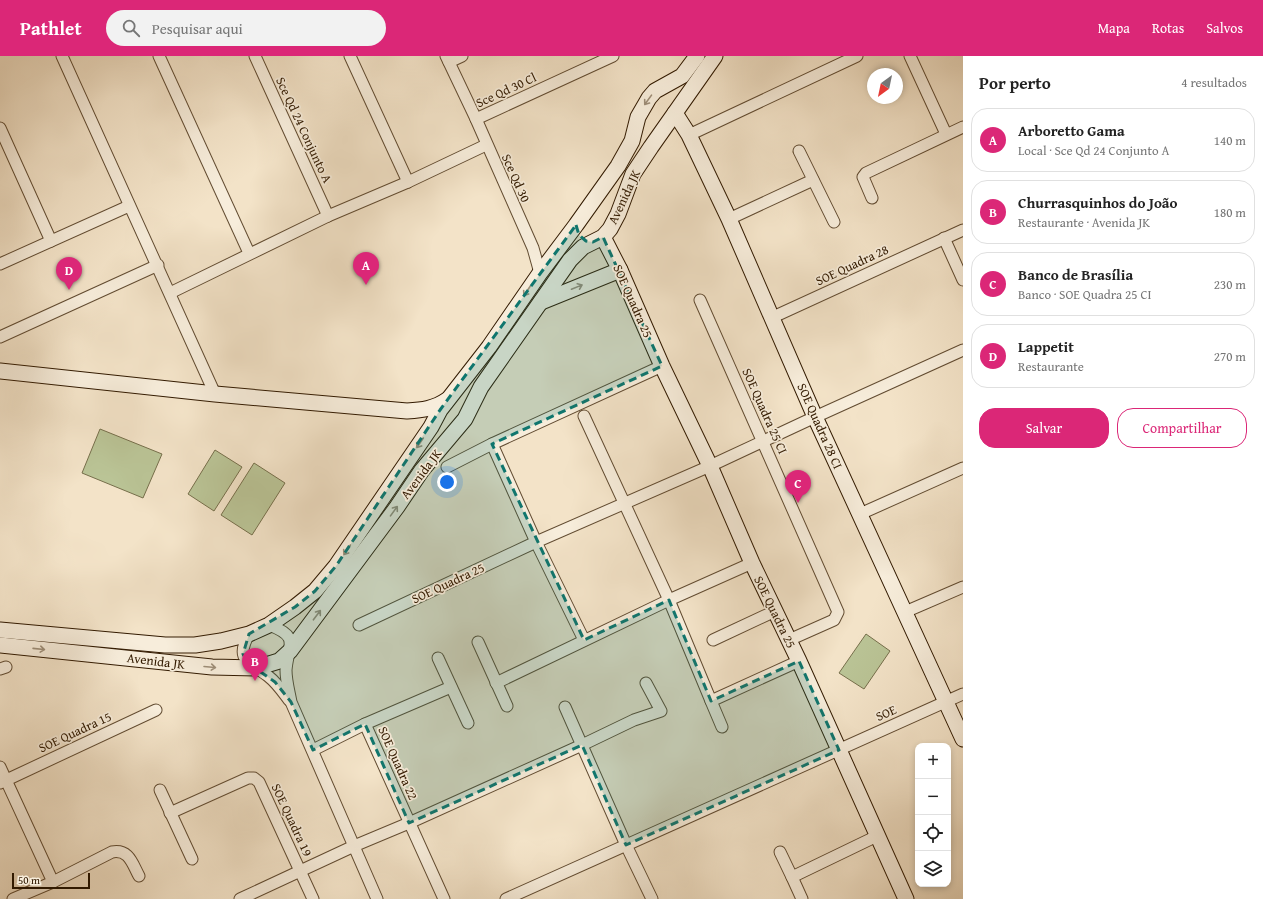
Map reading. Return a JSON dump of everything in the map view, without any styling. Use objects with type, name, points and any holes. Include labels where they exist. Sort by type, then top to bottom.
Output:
[{"type":"main road","name":"Avenida JK","points":[[0,630],[165,645],[195,645],[221,641],[248,634],[269,625],[315,591],[336,566],[432,425],[440,410],[452,397],[489,348],[540,273],[625,155],[632,141],[638,117],[643,107],[655,91],[682,76],[697,56]]},
{"type":"main road","name":"Avenida JK","points":[[0,645],[212,667],[256,668],[279,661],[290,651],[397,507],[422,470],[465,419],[481,388],[573,256],[583,248],[598,240],[614,222],[633,174],[715,56]]},
{"type":"main road","name":"SOE Quadra 28 CI","points":[[662,86],[670,87],[681,97],[679,108],[689,136],[728,219],[815,417],[963,739]]},
{"type":"main road","points":[[576,225],[580,237],[586,241],[598,240]]},
{"type":"main road","name":"SOE Quadra 25","points":[[598,240],[620,270],[662,366],[710,466],[752,563],[799,661],[906,899]]},
{"type":"main road","points":[[541,302],[620,270]]},
{"type":"main road","points":[[0,371],[215,394],[407,412],[426,410],[435,407],[452,397],[459,396],[465,398],[470,409]]},
{"type":"main road","points":[[407,412],[424,419],[432,425],[437,433],[449,437]]},
{"type":"street","points":[[62,56],[129,206],[158,265],[215,394]]},
{"type":"street","points":[[159,56],[249,253]]},
{"type":"street","name":"Sce Qd 24 Conjunto A","points":[[254,56],[328,216]]},
{"type":"street","points":[[350,56],[408,182]]},
{"type":"street","points":[[448,59],[462,56]]},
{"type":"street","name":"Sce Qd 30 Cl","points":[[476,119],[613,56]]},
{"type":"street","points":[[689,136],[857,56]]},
{"type":"street","points":[[910,56],[946,134]]},
{"type":"street","name":"Sce Qd 30","points":[[448,59],[476,119],[532,248],[540,273]]},
{"type":"street","points":[[872,198],[863,177],[866,173],[963,127]]},
{"type":"street","points":[[0,128],[51,241]]},
{"type":"street","points":[[170,293],[249,253],[328,216],[408,182],[486,145]]},
{"type":"street","points":[[799,151],[834,222]]},
{"type":"street","points":[[728,219],[813,180]]},
{"type":"street","points":[[0,264],[129,206]]},
{"type":"street","name":"SOE Quadra 28","points":[[771,318],[963,230]]},
{"type":"street","points":[[944,238],[963,280]]},
{"type":"street","points":[[532,248],[543,254],[553,255]]},
{"type":"street","points":[[0,336],[158,265]]},
{"type":"street","name":"SOE Quadra 25 CI","points":[[700,300],[838,612],[834,620],[789,640]]},
{"type":"street","points":[[710,466],[963,350]]},
{"type":"street","points":[[446,467],[492,444],[662,366]]},
{"type":"street","points":[[584,416],[669,600],[722,727]]},
{"type":"street","points":[[492,444],[536,542],[584,640]]},
{"type":"street","name":"SOE Quadra 25","points":[[359,625],[536,542],[710,466]]},
{"type":"street","points":[[860,514],[963,468]]},
{"type":"street","name":"SOE Quadra 25","points":[[496,683],[669,600],[752,563]]},
{"type":"street","points":[[905,612],[963,587]]},
{"type":"street","points":[[714,640],[775,611]]},
{"type":"street","points":[[269,625],[280,629],[289,638],[290,651],[286,676],[291,702],[377,899]]},
{"type":"street","points":[[248,634],[244,642],[242,654],[248,663],[275,682],[291,702]]},
{"type":"street","points":[[478,642],[507,706]]},
{"type":"street","points":[[438,658],[468,723]]},
{"type":"street","name":"SOE Quadra 25","points":[[711,701],[799,661]]},
{"type":"street","points":[[301,872],[354,846],[409,823],[634,720],[661,711],[646,683]]},
{"type":"street","name":"SOE Quadra 22","points":[[444,899],[365,724],[451,687]]},
{"type":"street","name":"SOE","points":[[506,899],[963,694]]},
{"type":"street","points":[[565,707],[626,845],[652,899]]},
{"type":"street","name":"SOE Quadra 15","points":[[3,782],[156,710]]},
{"type":"street","points":[[313,750],[365,724]]},
{"type":"street","points":[[0,767],[3,782],[54,882]]},
{"type":"street","name":"SOE Quadra 19","points":[[170,813],[248,778],[254,778],[259,782],[313,899]]},
{"type":"street","points":[[160,790],[192,859]]},
{"type":"street","points":[[792,877],[877,836]]},
{"type":"street","points":[[13,899],[54,882],[112,852],[119,851],[124,853],[139,876]]},
{"type":"street","points":[[780,852],[802,899]]},
{"type":"street","name":"SOE Quadra 19","points":[[240,899],[301,872]]},
{"type":"highlighted area","points":[[576,225],[579,235],[586,241],[593,242],[603,237],[662,366],[492,444],[584,640],[669,600],[711,701],[799,661],[839,750],[626,845],[582,745],[409,823],[365,724],[313,750],[291,702],[275,682],[248,663],[243,654],[249,634],[295,607],[315,591],[336,566],[440,410]]},
{"type":"green space","points":[[100,429],[162,454],[143,498],[82,473]]},
{"type":"green space","points":[[215,450],[242,467],[214,511],[188,494]]},
{"type":"green space","points":[[254,463],[285,483],[252,535],[221,515]]},
{"type":"green space","points":[[866,634],[890,651],[864,689],[839,673]]},
{"type":"place","name":"Arboretto Gama","points":[[366,285]]},
{"type":"place","name":"Lappetit","points":[[69,290]]},
{"type":"place","name":"Banco de Brasília","points":[[798,503]]},
{"type":"place","name":"Churrasquinhos do João","points":[[255,681]]}]
